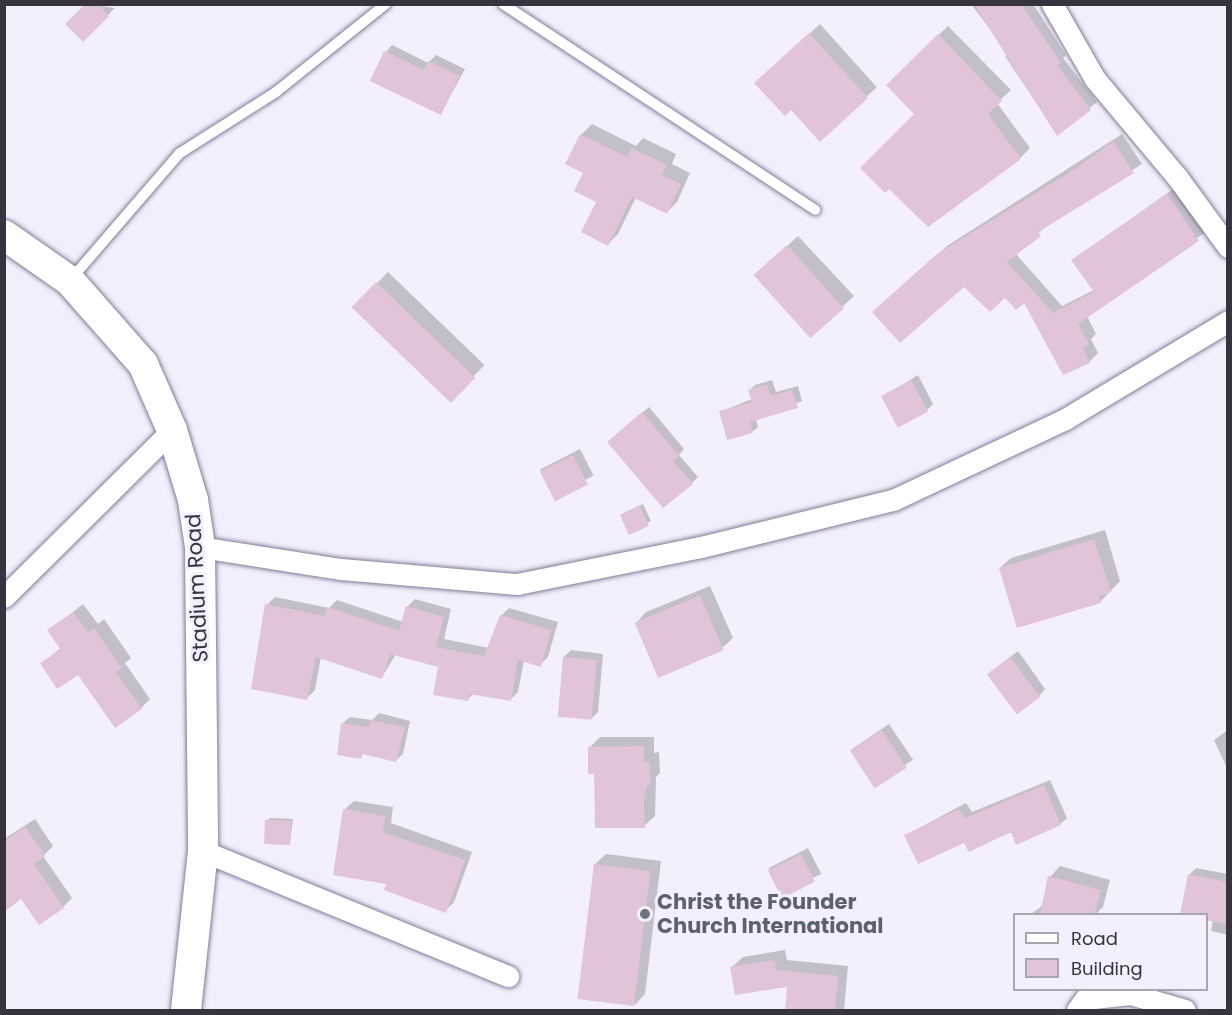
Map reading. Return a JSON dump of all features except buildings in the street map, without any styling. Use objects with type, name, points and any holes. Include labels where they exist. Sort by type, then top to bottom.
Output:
[{"type":"main road","name":"Stadium Road","points":[[4,235],[70,281],[143,364],[172,430],[193,500],[200,547],[203,851],[186,1011]]},
{"type":"street","points":[[1052,4],[1095,79],[1177,177],[1227,248]]},
{"type":"street","points":[[200,547],[341,569],[517,584],[701,547],[893,500],[1065,419],[1227,321]]},
{"type":"street","points":[[4,597],[172,430]]},
{"type":"street","points":[[203,851],[508,976]]},
{"type":"street","points":[[1077,1011],[1085,999],[1130,994],[1185,1011]]},
{"type":"lane","points":[[70,281],[180,153],[276,92],[386,4]]},
{"type":"lane","points":[[503,4],[815,210]]},
{"type":"place","name":"Christ the Founder Church International","points":[[645,914]]}]
